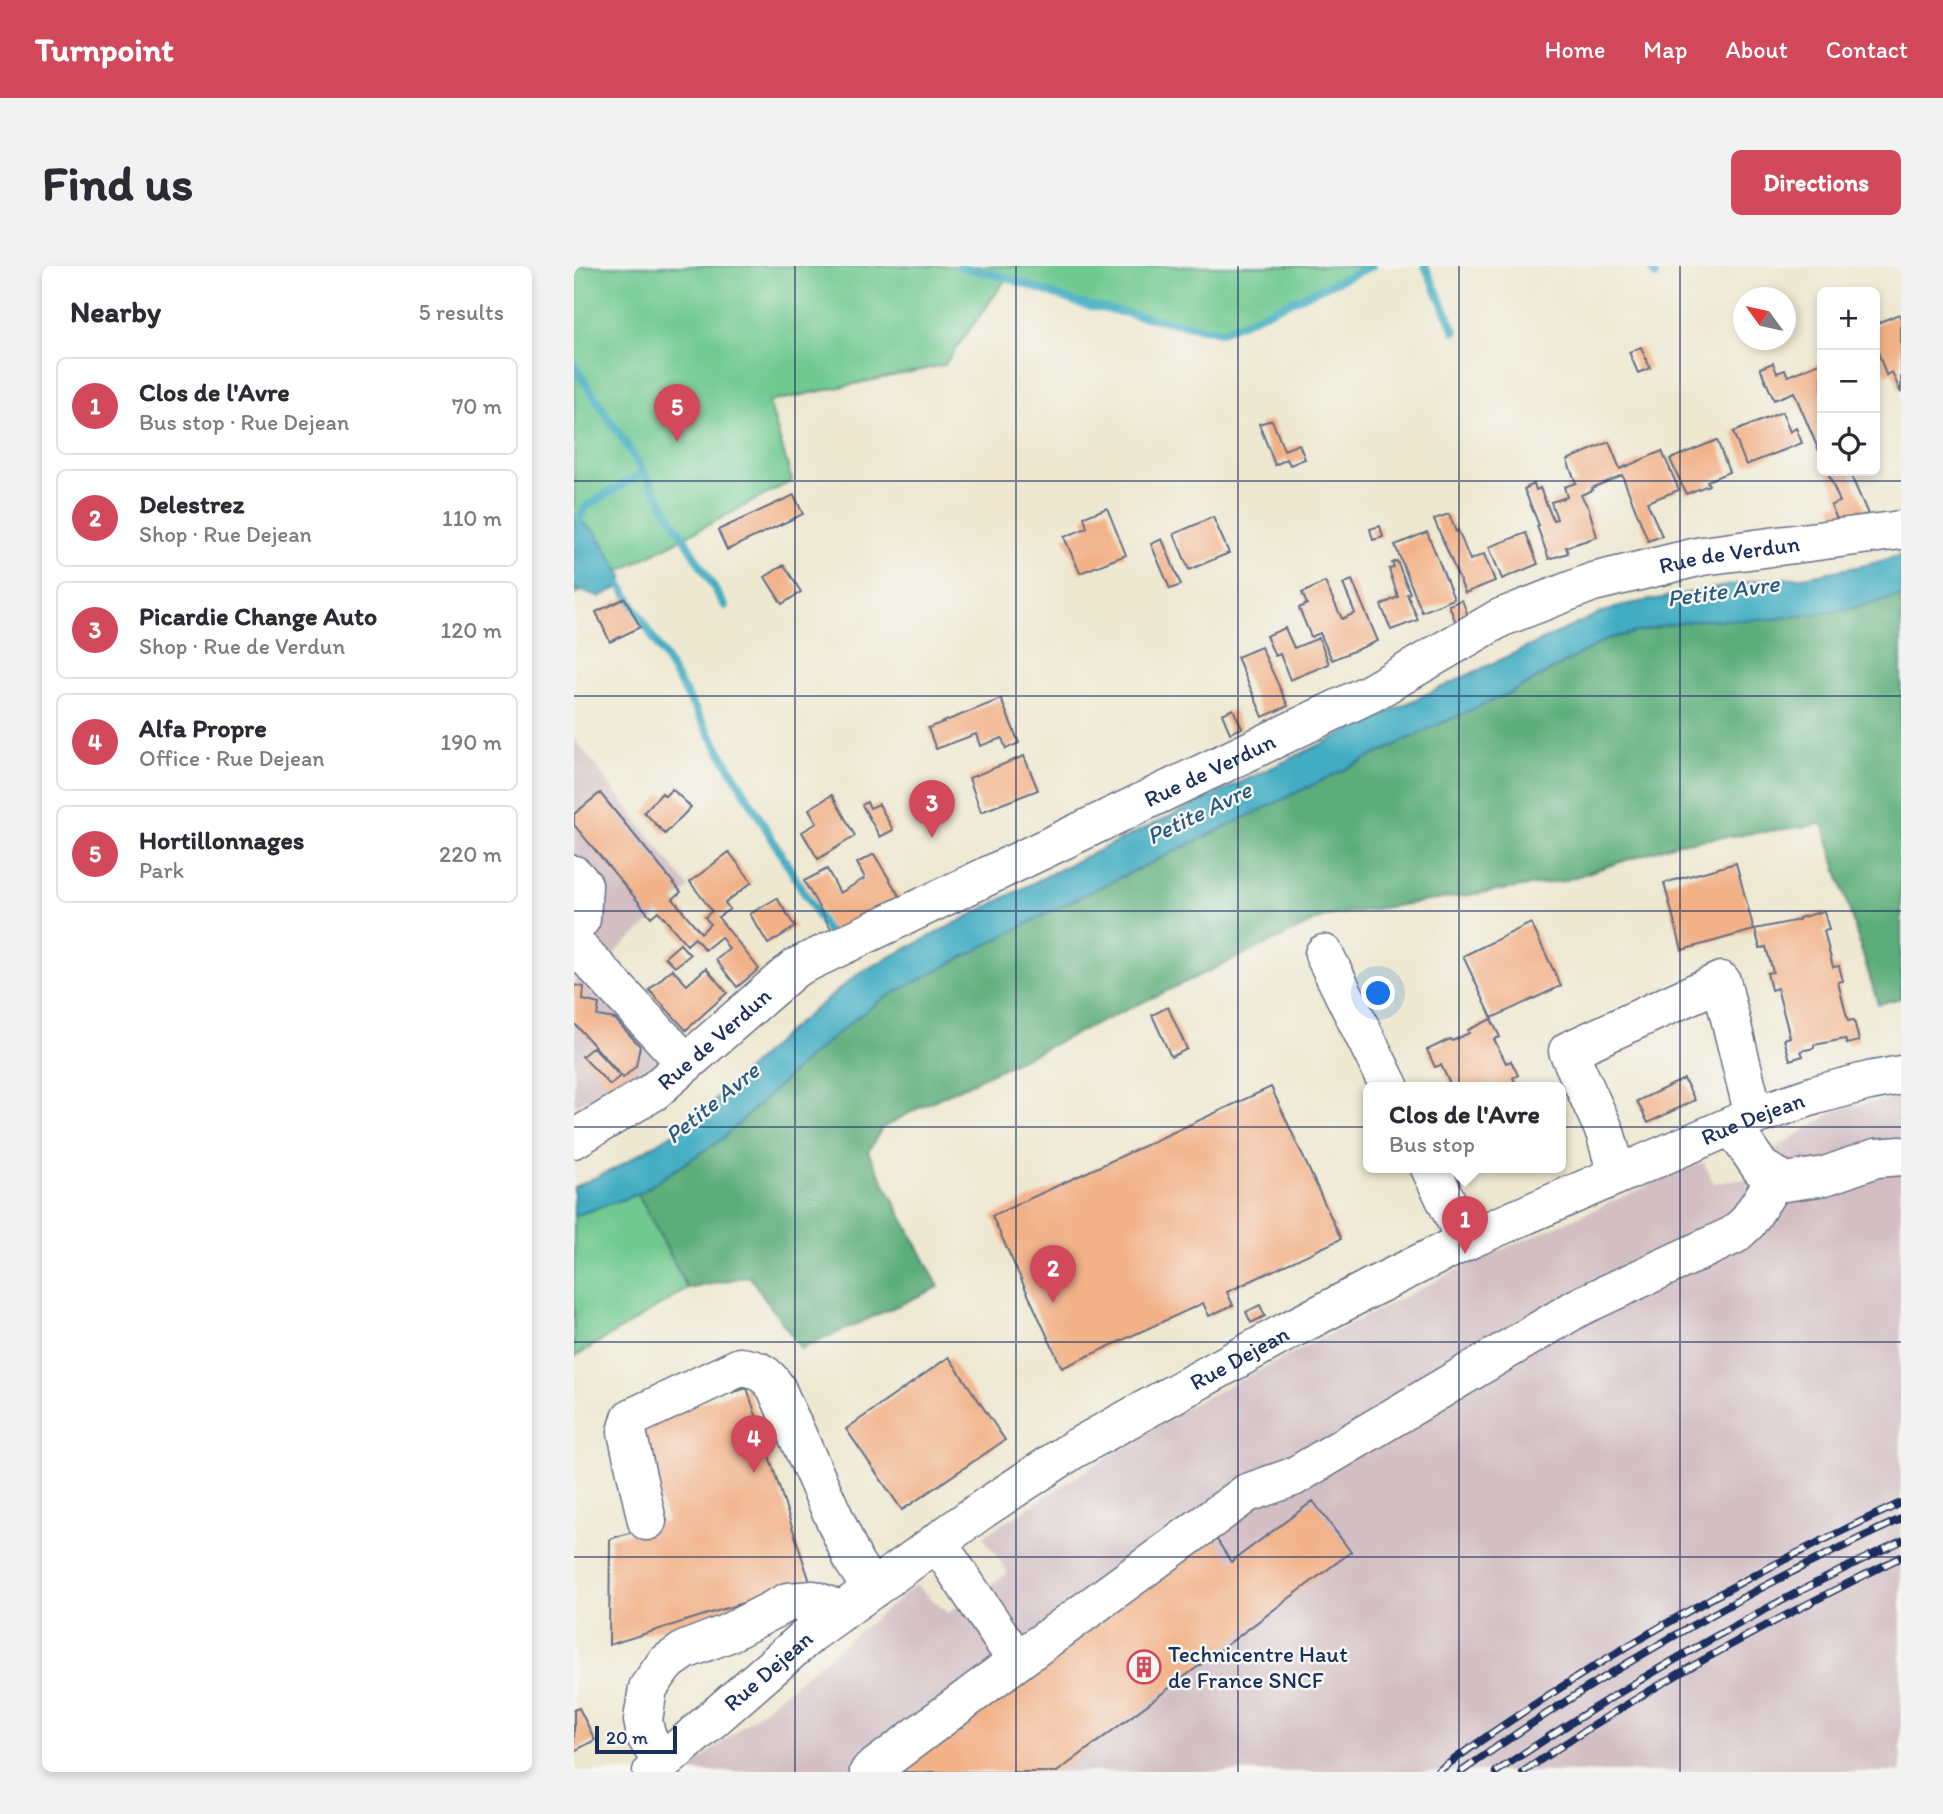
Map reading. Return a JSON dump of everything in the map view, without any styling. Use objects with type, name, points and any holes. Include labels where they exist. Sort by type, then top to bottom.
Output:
[{"type":"street","name":"Rue de Verdun","points":[[574,1139],[653,1092],[795,968],[1371,693],[1500,618],[1593,582],[1702,556],[1901,530]]},
{"type":"street","points":[[574,875],[583,885],[581,919],[574,925]]},
{"type":"street","points":[[574,943],[686,1063]]},
{"type":"street","points":[[1324,954],[1387,1082]]},
{"type":"street","points":[[1617,1174],[1605,1132],[1568,1051],[1721,981],[1743,1121],[1761,1168],[1785,1182],[1825,1176],[1875,1158],[1901,1156]]},
{"type":"street","name":"Rue Dejean","points":[[657,1768],[810,1634],[983,1509],[1074,1449],[1297,1326],[1466,1241],[1743,1121],[1815,1095],[1901,1075]]},
{"type":"street","points":[[1432,1173],[1466,1241]]},
{"type":"street","points":[[869,1772],[1247,1493],[1293,1477],[1579,1307],[1734,1235],[1747,1223],[1777,1177]]},
{"type":"street","points":[[647,1521],[627,1432],[631,1418],[740,1367],[756,1368],[768,1377],[776,1388],[854,1562],[857,1600],[788,1602],[726,1634],[685,1650],[665,1664],[648,1688],[643,1720],[657,1768]]},
{"type":"street","points":[[937,1542],[1017,1661]]},
{"type":"shaded area","points":[[574,738],[689,888],[611,956],[687,1040],[636,1080],[574,1105]]},
{"type":"shaded area","points":[[1901,1097],[1901,1772],[686,1772],[916,1585],[948,1613],[1008,1573],[983,1536],[1185,1408],[1465,1266],[1703,1162],[1714,1183],[1747,1179],[1769,1152],[1839,1109]]},
{"type":"green space","points":[[574,266],[1372,266],[1221,332],[1081,304],[1007,278],[944,365],[769,402],[792,481],[574,595]]},
{"type":"green space","points":[[1901,596],[1901,998],[1878,1004],[1823,824],[1678,843],[1563,881],[1326,916],[922,1106],[882,1128],[868,1152],[939,1287],[801,1349],[749,1276],[688,1289],[638,1194],[722,1139],[807,1059],[884,998],[1069,902],[1435,726],[1514,691],[1607,639],[1699,620],[1765,620],[1839,611]]},
{"type":"green space","points":[[638,1194],[688,1289],[574,1357],[574,1216]]},
{"type":"water","points":[[579,520],[595,531],[623,576],[622,586],[599,597],[574,588],[574,521]]},
{"type":"water","name":"Petite Avre","points":[[1901,555],[1901,596],[1839,611],[1765,620],[1699,620],[1607,639],[1514,691],[1435,726],[1069,902],[884,998],[807,1059],[722,1139],[638,1194],[574,1216],[574,1187],[614,1169],[692,1122],[788,1031],[859,973],[1064,867],[1598,614],[1624,605],[1758,580],[1803,577]]},
{"type":"building","points":[[1899,314],[1901,318],[1901,393],[1892,372],[1886,375],[1880,358],[1880,322]]},
{"type":"building","points":[[1641,347],[1650,368],[1638,373],[1629,352]]},
{"type":"building","points":[[1773,363],[1777,373],[1785,370],[1788,376],[1817,364],[1817,446],[1794,392],[1774,400],[1760,368]]},
{"type":"building","points":[[1782,412],[1790,432],[1796,428],[1802,443],[1746,465],[1733,432]]},
{"type":"building","points":[[1272,420],[1284,450],[1299,444],[1305,459],[1290,465],[1287,459],[1275,465],[1259,424]]},
{"type":"building","points":[[1717,440],[1729,472],[1707,481],[1709,485],[1686,494],[1670,459]]},
{"type":"building","points":[[1609,442],[1620,469],[1662,451],[1679,490],[1647,502],[1662,536],[1648,541],[1622,475],[1581,495],[1589,509],[1597,537],[1566,547],[1568,553],[1549,559],[1524,489],[1534,484],[1536,490],[1540,488],[1553,520],[1557,519],[1551,502],[1567,497],[1564,487],[1576,483],[1567,460]]},
{"type":"building","points":[[1829,476],[1851,476],[1868,514],[1838,522],[1831,505],[1840,502]]},
{"type":"building","points":[[794,495],[803,514],[727,550],[718,530]]},
{"type":"building","points":[[1107,508],[1126,555],[1080,573],[1064,537],[1087,528],[1084,517]]},
{"type":"building","points":[[1449,514],[1470,560],[1484,554],[1495,581],[1465,593],[1434,519]]},
{"type":"building","points":[[1213,517],[1229,553],[1189,570],[1174,534]]},
{"type":"building","points":[[1380,526],[1383,537],[1373,540],[1370,529]]},
{"type":"building","points":[[1427,532],[1454,599],[1422,612],[1395,545]]},
{"type":"building","points":[[1526,533],[1538,564],[1502,579],[1489,547]]},
{"type":"building","points":[[1162,539],[1181,585],[1170,589],[1151,544]]},
{"type":"building","points":[[1397,561],[1418,620],[1391,630],[1381,605],[1398,597],[1389,569],[1394,567],[1392,563]]},
{"type":"building","points":[[784,565],[801,592],[782,604],[765,577]]},
{"type":"building","points":[[1352,580],[1378,641],[1332,660],[1320,633],[1311,637],[1299,608],[1307,604],[1302,593],[1325,582],[1342,619],[1355,613],[1343,584]]},
{"type":"building","points":[[625,598],[640,627],[610,642],[596,612]]},
{"type":"building","points":[[1462,600],[1470,621],[1458,628],[1449,605]]},
{"type":"building","points":[[1285,628],[1294,648],[1319,638],[1329,664],[1290,680],[1280,654],[1275,656],[1266,636]]},
{"type":"building","points":[[1261,647],[1288,706],[1263,717],[1237,657]]},
{"type":"building","points":[[1001,699],[1019,743],[1006,749],[1002,738],[980,746],[976,734],[936,749],[928,728]]},
{"type":"building","points":[[1233,709],[1242,728],[1230,733],[1222,714]]},
{"type":"building","points":[[1024,756],[1038,790],[981,812],[969,778]]},
{"type":"building","points":[[672,789],[691,807],[665,834],[644,812],[662,793],[665,796]]},
{"type":"building","points":[[600,793],[681,892],[673,899],[701,933],[710,924],[705,917],[712,911],[690,882],[729,852],[752,882],[725,903],[730,909],[718,917],[759,969],[737,987],[716,960],[729,949],[721,937],[705,950],[695,938],[687,945],[658,911],[651,917],[574,825],[574,814]]},
{"type":"building","points":[[832,795],[855,836],[818,859],[802,832],[817,823],[809,809]]},
{"type":"building","points":[[867,802],[870,808],[879,804],[893,830],[880,837],[862,805]]},
{"type":"building","points":[[874,854],[900,897],[834,934],[804,881],[827,869],[840,893],[865,878],[857,863]]},
{"type":"building","points":[[1736,863],[1754,930],[1682,950],[1664,883]]},
{"type":"building","points":[[777,898],[795,927],[768,944],[750,914]]},
{"type":"building","points":[[1824,911],[1829,930],[1824,931],[1833,967],[1839,966],[1843,981],[1838,982],[1848,1021],[1854,1020],[1859,1041],[1847,1044],[1845,1039],[1814,1045],[1814,1048],[1801,1051],[1803,1056],[1790,1060],[1784,1039],[1790,1037],[1777,988],[1771,990],[1767,973],[1773,972],[1766,947],[1760,948],[1755,929],[1799,920]]},
{"type":"building","points":[[1531,923],[1561,986],[1492,1018],[1463,956]]},
{"type":"building","points":[[680,944],[690,955],[675,967],[665,957]]},
{"type":"building","points":[[706,968],[727,993],[686,1030],[649,990],[672,969],[687,985]]},
{"type":"building","points":[[574,985],[584,987],[583,1000],[599,1004],[597,1016],[615,1019],[640,1046],[636,1066],[623,1078],[574,1023]]},
{"type":"building","points":[[1168,1007],[1187,1049],[1171,1057],[1152,1015]]},
{"type":"building","points":[[1491,1019],[1500,1037],[1494,1039],[1506,1063],[1511,1061],[1518,1075],[1513,1078],[1515,1082],[1449,1082],[1441,1065],[1435,1067],[1427,1050],[1469,1033],[1468,1030]]},
{"type":"building","points":[[593,1047],[620,1076],[610,1085],[582,1056]]},
{"type":"building","points":[[1684,1079],[1695,1100],[1648,1123],[1637,1101]]},
{"type":"building","points":[[1271,1087],[1341,1239],[1227,1292],[1233,1305],[1209,1316],[1203,1303],[1062,1368],[992,1216]]},
{"type":"building","points":[[1260,1305],[1265,1316],[1251,1323],[1246,1312]]},
{"type":"building","points":[[949,1357],[1005,1440],[902,1510],[846,1429]]},
{"type":"building","points":[[747,1388],[810,1582],[609,1645],[610,1539],[667,1521],[635,1423]]},
{"type":"building","name":"Technicentre Haut de France SNCF","points":[[1313,1501],[1351,1552],[1057,1772],[896,1772],[1214,1535],[1231,1562]]},
{"type":"building","points":[[579,1708],[595,1740],[574,1751],[574,1710]]},
{"type":"waterway","points":[[960,266],[1007,278],[1081,304],[1221,332],[1372,266]]},
{"type":"waterway","points":[[1425,266],[1455,331]]},
{"type":"waterway","points":[[1651,266],[1655,276]]},
{"type":"waterway","points":[[574,365],[644,472],[725,606]]},
{"type":"waterway","points":[[579,520],[585,507],[644,472]]},
{"type":"waterway","points":[[622,586],[828,933]]},
{"type":"railway","points":[[1437,1772],[1548,1696],[1662,1626],[1780,1562],[1901,1503]]},
{"type":"railway","points":[[1461,1772],[1566,1701],[1675,1635],[1730,1604],[1901,1519]]},
{"type":"railway","points":[[1496,1772],[1594,1708],[1694,1649],[1796,1593],[1901,1541]]},
{"type":"railway","points":[[1523,1772],[1614,1712],[1708,1657],[1901,1557]]},
{"type":"place","name":"Hortillonnages","points":[[677,442]]},
{"type":"place","name":"Picardie Change Auto","points":[[932,838]]},
{"type":"place","name":"Clos de l'Avre","points":[[1465,1254]]},
{"type":"place","name":"Delestrez","points":[[1053,1303]]},
{"type":"place","name":"Alfa Propre","points":[[754,1473]]},
{"type":"place","name":"Technicentre Haut de France SNCF","points":[[1144,1667]]}]
